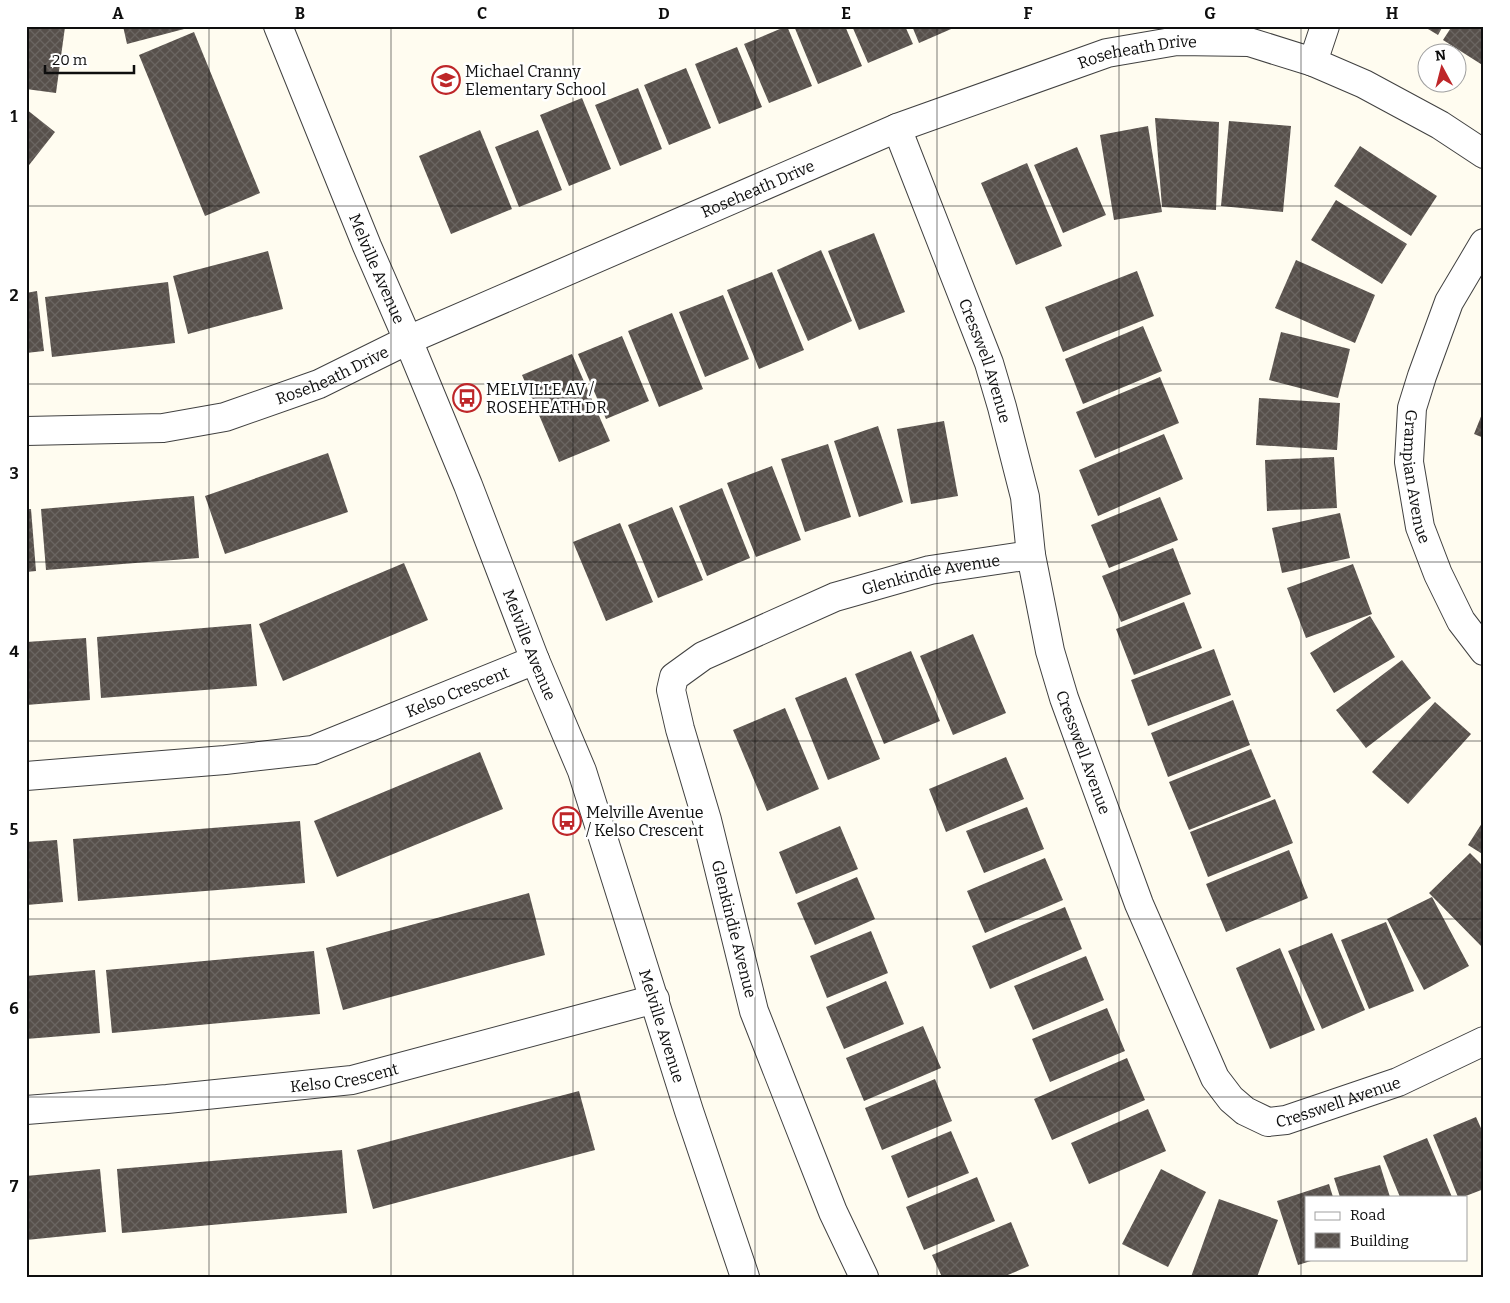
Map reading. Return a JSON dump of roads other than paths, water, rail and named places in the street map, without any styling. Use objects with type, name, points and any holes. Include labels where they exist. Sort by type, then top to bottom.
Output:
[{"type":"street","name":"Melville Avenue","points":[[278,26],[367,246],[468,485],[535,660],[582,771],[689,1111],[745,1277]]},
{"type":"street","points":[[1313,62],[1325,26]]},
{"type":"street","name":"Roseheath Drive","points":[[26,431],[164,428],[224,417],[319,384],[408,340],[897,128],[1107,53],[1177,41],[1249,42],[1313,62],[1373,88],[1440,125],[1484,154]]},
{"type":"street","name":"Cresswell Avenue","points":[[897,128],[989,363],[1002,406],[1025,497],[1031,555],[1050,651],[1064,698],[1139,904],[1215,1078],[1230,1099],[1245,1111],[1268,1122],[1286,1120],[1398,1082],[1484,1041]]},
{"type":"street","name":"Grampian Avenue","points":[[1484,243],[1450,302],[1422,376],[1412,408],[1408,462],[1420,527],[1438,574],[1461,621],[1484,651]]},
{"type":"street","name":"Glenkindie Avenue","points":[[864,1277],[833,1212],[754,1011],[707,820],[680,729],[671,690],[674,677],[703,656],[835,598],[930,570],[1031,555]]},
{"type":"street","name":"Kelso Crescent","points":[[26,776],[225,760],[313,750],[535,660]]},
{"type":"street","name":"Kelso Crescent","points":[[26,1110],[167,1099],[352,1080],[655,999]]},
{"type":"place","name":"Michael Cranny Elementary School","points":[[446,80]]},
{"type":"place","name":"MELVILLE AV / ROSEHEATH DR","points":[[467,398]]},
{"type":"place","name":"Melville Avenue / Kelso Crescent","points":[[567,821]]}]
